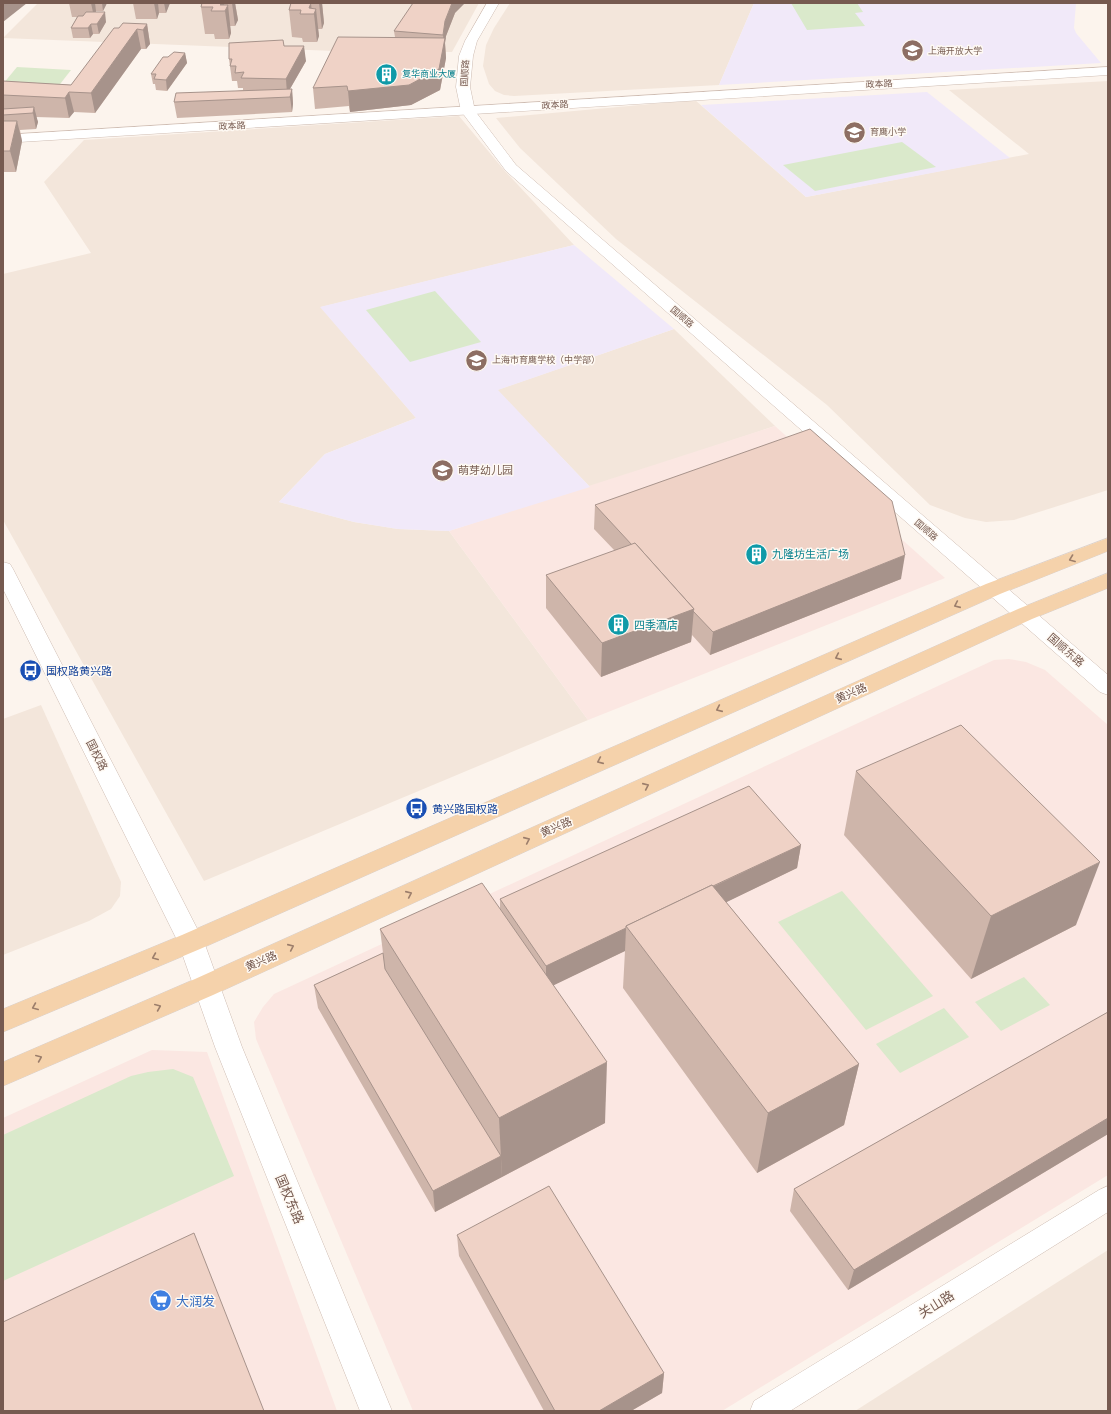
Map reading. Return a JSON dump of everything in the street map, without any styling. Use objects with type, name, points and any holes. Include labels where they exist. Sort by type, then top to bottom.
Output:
[{"type":"main road","points":[[3,1021],[191,942],[993,589],[1108,544]]},
{"type":"main road","name":"黄兴路","points":[[3,1074],[204,987],[1025,614],[1108,580]]},
{"type":"street","name":"国顺路","points":[[493,3],[476,31],[466,56],[462,88],[468,111],[511,168],[993,589],[1025,614]]},
{"type":"street","name":"政本路","points":[[3,139],[468,111],[791,89],[1108,71]]},
{"type":"street","name":"国权路","points":[[3,568],[191,942],[204,987]]},
{"type":"street","name":"国顺东路","points":[[1025,614],[1108,687]]},
{"type":"street","name":"国权东路","points":[[204,987],[283,1184],[332,1298],[376,1411]]},
{"type":"street","name":"关山路","points":[[764,1411],[1108,1198]]},
{"type":"shaded area","points":[[38,3],[479,3],[452,52],[334,51],[3,38]]},
{"type":"shaded area","points":[[510,3],[754,3],[719,85],[514,96],[504,95],[495,91],[489,84],[483,66],[486,45],[494,28]]},
{"type":"shaded area","name":"上海开放大学","points":[[754,3],[1076,3],[1074,28],[1076,33],[1101,63],[719,85]]},
{"type":"shaded area","points":[[1108,81],[1108,490],[1014,520],[986,522],[965,518],[930,505],[827,405],[616,239],[520,148],[496,118],[695,100],[806,197],[1029,154],[949,90]]},
{"type":"shaded area","name":"育鹰小学","points":[[927,92],[1010,158],[806,197],[701,105]]},
{"type":"shaded area","points":[[459,116],[504,170],[574,245],[321,307],[416,418],[325,454],[279,502],[354,522],[398,529],[449,531],[588,720],[204,881],[3,520],[3,274],[91,253],[44,182],[84,140]]},
{"type":"shaded area","points":[[574,245],[674,329],[498,390],[590,487],[449,531],[398,529],[354,522],[279,502],[325,454],[416,418],[320,307]]},
{"type":"shaded area","points":[[674,329],[775,426],[590,487],[497,390]]},
{"type":"shaded area","points":[[775,426],[945,578],[588,720],[449,531]]},
{"type":"shaded area","points":[[1009,659],[1026,662],[1045,670],[1108,725],[1108,1175],[722,1411],[413,1411],[256,1039],[254,1022],[263,1007],[274,994],[994,660]]},
{"type":"shaded area","points":[[41,705],[121,882],[120,896],[111,909],[89,921],[3,955],[3,719]]},
{"type":"shaded area","points":[[152,1050],[207,1052],[337,1411],[3,1411],[3,1118]]},
{"type":"shaded area","points":[[1108,1250],[1108,1411],[855,1411]]},
{"type":"green space","points":[[791,3],[857,3],[863,12],[855,13],[865,26],[807,30]]},
{"type":"green space","points":[[17,67],[71,70],[50,97],[3,84]]},
{"type":"green space","points":[[902,142],[936,167],[815,191],[783,165]]},
{"type":"green space","points":[[435,291],[481,342],[410,362],[366,310]]},
{"type":"green space","points":[[842,891],[933,996],[866,1030],[778,922]]},
{"type":"green space","points":[[1024,977],[1050,1005],[1001,1031],[975,1002]]},
{"type":"green space","points":[[944,1008],[969,1037],[900,1073],[876,1044]]},
{"type":"green space","points":[[173,1069],[193,1077],[234,1176],[3,1281],[3,1135],[131,1076]]},
{"type":"building","points":[[202,3],[222,3],[220,5],[228,5],[225,11],[211,11],[213,7],[201,7]]},
{"type":"building","points":[[291,3],[311,3],[309,8],[316,9],[314,14],[300,14],[301,10],[289,10]]},
{"type":"building","points":[[413,3],[452,3],[445,21],[443,35],[394,31]]},
{"type":"building","points":[[86,12],[105,12],[97,24],[91,24],[88,28],[71,28],[78,16],[83,16]]},
{"type":"building","points":[[123,23],[147,24],[143,30],[137,29],[91,93],[69,92],[65,98],[3,95],[3,81],[71,85],[114,28],[119,28]]},
{"type":"building","points":[[338,37],[445,38],[439,69],[409,85],[348,91],[347,86],[313,88]]},
{"type":"building","points":[[283,40],[284,46],[304,46],[286,79],[241,78],[244,72],[235,73],[236,66],[230,66],[232,59],[229,59],[229,43]]},
{"type":"building","points":[[174,52],[185,53],[166,80],[154,79],[156,74],[151,74],[163,57],[168,57]]},
{"type":"building","points":[[292,89],[290,97],[174,102],[176,93]]},
{"type":"building","points":[[34,107],[33,113],[3,115],[3,109]]},
{"type":"building","points":[[3,121],[17,121],[10,151],[3,151]]},
{"type":"building","name":"九隆坊生活广场","points":[[810,429],[892,501],[905,555],[713,632],[635,543],[632,545],[595,505]]},
{"type":"building","points":[[635,543],[694,609],[602,643],[546,575]]},
{"type":"building","points":[[961,725],[1100,862],[991,916],[856,771]]},
{"type":"building","points":[[749,786],[801,845],[713,886],[712,885],[546,966],[500,899]]},
{"type":"building","points":[[482,883],[607,1062],[499,1118],[380,929]]},
{"type":"building","points":[[712,885],[859,1064],[768,1113],[626,926]]},
{"type":"building","points":[[383,953],[385,969],[501,1156],[433,1191],[314,985]]},
{"type":"building","points":[[1108,1012],[1108,1118],[854,1270],[794,1189]]},
{"type":"building","points":[[549,1186],[664,1373],[599,1411],[555,1411],[457,1235]]},
{"type":"building","name":"大润发","points":[[194,1233],[264,1411],[3,1411],[3,1322]]},
{"type":"place","name":"上海开放大学","points":[[912,51]]},
{"type":"place","name":"复华商业大厦","points":[[387,74]]},
{"type":"place","name":"育鹰小学","points":[[854,132]]},
{"type":"place","name":"上海市育鹰学校（中学部）","points":[[476,360]]},
{"type":"place","name":"萌芽幼儿园","points":[[442,470]]},
{"type":"place","name":"九隆坊生活广场","points":[[756,554]]},
{"type":"place","name":"四季酒店","points":[[618,625]]},
{"type":"place","name":"国权路黄兴路","points":[[31,671]]},
{"type":"place","name":"黄兴路国权路","points":[[417,809]]},
{"type":"place","name":"大润发","points":[[161,1301]]}]
